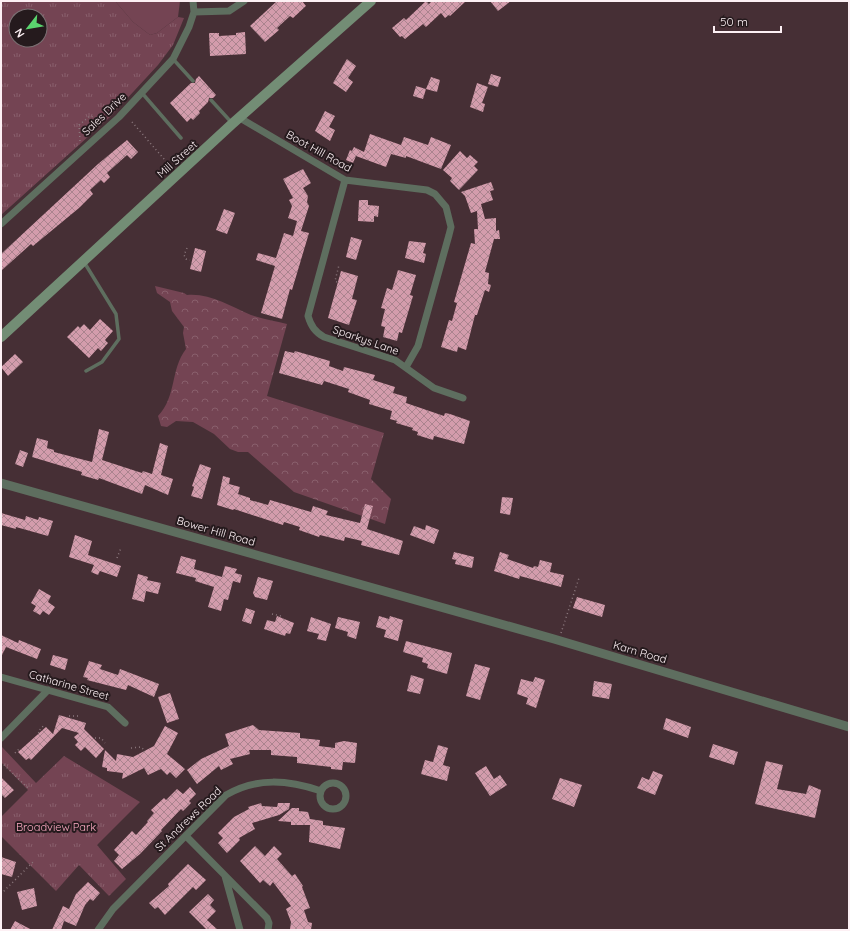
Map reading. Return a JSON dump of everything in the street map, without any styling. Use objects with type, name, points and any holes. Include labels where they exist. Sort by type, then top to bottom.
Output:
[{"type":"main road","name":"Mill Street","points":[[1,337],[236,121],[371,1]]},
{"type":"street","name":"Sales Drive","points":[[1,224],[113,122],[173,59],[184,39],[194,12],[193,1]]},
{"type":"street","points":[[194,12],[229,11],[244,1]]},
{"type":"street","name":"Boot Hill Road","points":[[236,121],[345,180],[418,187],[435,194],[446,207],[451,227],[418,346],[406,367]]},
{"type":"street","name":"Sparkys Lane","points":[[345,180],[308,316],[310,322],[318,334],[324,337],[383,356],[406,367],[434,388],[463,398]]},
{"type":"street","name":"Bower Hill Road","points":[[1,483],[424,602]]},
{"type":"street","name":"Karn Road","points":[[424,602],[558,640],[849,727]]},
{"type":"street","name":"Catharine Street","points":[[1,677],[108,707],[125,723]]},
{"type":"street","points":[[1,738],[48,690]]},
{"type":"street","name":"St Andrews Road","points":[[98,930],[113,909],[226,795],[238,788],[253,783],[278,783],[304,786],[321,791]]},
{"type":"street","points":[[186,836],[267,918],[269,923],[268,930]]},
{"type":"street","points":[[225,876],[240,930]]},
{"type":"lane","points":[[173,59],[193,81]]},
{"type":"lane","points":[[142,92],[181,138]]},
{"type":"lane","points":[[211,100],[236,121]]},
{"type":"lane","points":[[84,261],[116,314],[119,338],[102,362],[86,370]]},
{"type":"path","points":[[81,151],[79,126],[90,116],[113,122]]},
{"type":"path","points":[[132,122],[178,174]]},
{"type":"path","points":[[187,248],[184,255],[186,259],[190,260]]},
{"type":"path","points":[[337,282],[335,281],[339,266]]},
{"type":"path","points":[[117,558],[121,548]]},
{"type":"path","points":[[558,640],[579,578]]},
{"type":"path","points":[[272,614],[281,616]]},
{"type":"path","points":[[69,716],[81,716]]},
{"type":"path","points":[[39,733],[38,732],[45,724]]},
{"type":"path","points":[[95,738],[101,738],[105,743]]},
{"type":"path","points":[[131,748],[141,747],[144,750]]},
{"type":"path","points":[[14,753],[20,748]]},
{"type":"path","points":[[1,762],[28,788]]},
{"type":"path","points":[[1,894],[34,861]]},
{"type":"green space","points":[[1,1],[115,1],[133,22],[150,35],[157,33],[178,17],[184,18],[173,45],[158,65],[110,117],[1,215]]},
{"type":"green space","points":[[115,1],[180,1],[178,17],[157,33],[150,35],[133,22]]},
{"type":"green space","points":[[155,286],[187,295],[212,298],[251,315],[287,324],[267,396],[384,433],[371,479],[391,499],[385,524],[294,492],[248,452],[238,452],[230,449],[214,434],[193,422],[176,421],[167,427],[161,426],[158,416],[168,400],[181,357],[186,349],[183,333],[184,327],[172,311],[170,302],[157,293]]},
{"type":"green space","name":"Broadview Park","points":[[2,747],[36,783],[64,756],[140,802],[97,845],[126,879],[109,896],[79,865],[56,891],[1,836],[1,817],[28,790],[1,762]]},
{"type":"building","points":[[277,1],[302,1],[306,6],[293,18],[290,16],[277,28],[279,30],[265,42],[250,26]]},
{"type":"building","points":[[426,1],[429,4],[432,1],[466,1],[450,16],[449,15],[445,18],[441,13],[426,27],[423,24],[405,39],[402,36],[400,37],[392,28],[404,18],[406,20]]},
{"type":"building","points":[[490,1],[511,1],[498,11]]},
{"type":"building","points":[[245,32],[246,54],[210,56],[209,33],[219,33],[219,36],[236,35],[236,33]]},
{"type":"building","points":[[347,59],[356,66],[348,78],[353,82],[346,92],[333,83]]},
{"type":"building","points":[[491,74],[501,77],[498,87],[488,84]]},
{"type":"building","points":[[199,76],[216,95],[213,98],[209,98],[208,102],[199,111],[200,113],[193,120],[191,118],[187,122],[170,103],[191,83],[195,83]]},
{"type":"building","points":[[431,77],[440,80],[437,92],[426,89]]},
{"type":"building","points":[[477,83],[488,87],[482,103],[485,104],[483,112],[470,107]]},
{"type":"building","points":[[416,86],[426,89],[423,99],[413,96]]},
{"type":"building","points":[[325,111],[335,116],[329,127],[335,130],[330,141],[315,131]]},
{"type":"building","points":[[370,134],[401,145],[404,137],[428,145],[431,137],[451,145],[441,169],[406,156],[406,158],[391,154],[386,167],[356,156],[353,163],[346,160],[350,150],[352,151],[354,147],[364,152]]},
{"type":"building","points":[[127,140],[138,152],[131,159],[127,155],[107,173],[110,177],[104,183],[101,180],[90,190],[93,194],[79,208],[33,246],[31,244],[1,271],[1,254],[98,164]]},
{"type":"building","points":[[460,151],[467,158],[470,155],[478,162],[474,166],[478,170],[459,190],[450,181],[452,178],[443,170]]},
{"type":"building","points":[[303,169],[311,183],[303,188],[308,196],[307,202],[309,206],[301,231],[309,233],[292,290],[290,289],[282,319],[261,313],[275,266],[256,260],[258,253],[276,258],[284,233],[293,236],[297,221],[288,218],[292,206],[289,200],[293,198],[283,179]]},
{"type":"building","points":[[491,182],[494,190],[490,191],[493,200],[481,204],[485,219],[496,218],[496,231],[499,230],[500,239],[494,239],[485,272],[489,273],[488,284],[491,285],[489,292],[485,290],[477,315],[475,315],[466,350],[458,347],[457,352],[441,347],[449,320],[452,321],[457,303],[454,302],[471,243],[475,244],[474,229],[478,229],[477,211],[471,213],[465,196],[461,192]]},
{"type":"building","points":[[359,200],[368,200],[368,205],[379,206],[378,217],[374,216],[374,222],[358,221]]},
{"type":"building","points":[[224,209],[235,213],[227,234],[216,230]]},
{"type":"building","points":[[351,237],[362,240],[356,260],[346,257]]},
{"type":"building","points":[[409,241],[426,243],[423,253],[426,254],[424,263],[405,258]]},
{"type":"building","points":[[195,248],[206,251],[201,272],[190,269]]},
{"type":"building","points":[[398,270],[416,275],[410,295],[413,296],[402,333],[399,332],[397,341],[383,337],[385,327],[381,326],[385,309],[381,308],[387,288],[392,290]]},
{"type":"building","points":[[341,271],[358,276],[352,299],[357,300],[349,325],[328,318]]},
{"type":"building","points":[[100,319],[113,331],[105,340],[108,343],[101,351],[98,348],[89,358],[67,337],[78,326],[80,328],[84,324],[90,330]]},
{"type":"building","points":[[285,351],[294,353],[295,351],[330,361],[329,366],[343,371],[344,367],[375,375],[373,380],[395,387],[393,393],[407,397],[406,403],[444,416],[445,413],[470,421],[464,444],[434,436],[433,440],[417,435],[418,432],[412,430],[413,428],[396,423],[397,421],[390,419],[392,411],[369,404],[370,400],[348,392],[349,389],[324,381],[322,385],[279,373]]},
{"type":"building","points":[[15,354],[23,362],[8,376],[1,367]]},
{"type":"building","points":[[99,429],[109,432],[102,460],[142,473],[143,471],[152,474],[160,443],[168,446],[161,475],[173,479],[168,495],[145,485],[142,494],[99,478],[98,480],[81,475],[82,472],[32,457],[37,438],[48,441],[47,448],[54,450],[54,452],[92,462]]},
{"type":"building","points":[[20,450],[28,453],[23,467],[15,464]]},
{"type":"building","points":[[200,464],[211,468],[202,499],[191,496],[194,487],[192,486]]},
{"type":"building","points":[[223,476],[230,478],[229,484],[240,487],[238,494],[250,498],[250,500],[268,505],[270,500],[311,512],[313,506],[328,511],[326,515],[360,523],[365,504],[373,506],[367,529],[403,541],[399,555],[361,545],[362,541],[345,537],[344,541],[320,535],[319,537],[299,530],[300,527],[284,522],[283,525],[217,505]]},
{"type":"building","points":[[502,497],[513,498],[510,515],[500,513]]},
{"type":"building","points":[[1,513],[25,520],[26,516],[38,520],[39,517],[53,521],[48,536],[16,527],[16,529],[1,525]]},
{"type":"building","points":[[426,525],[439,530],[434,544],[410,535],[414,526],[425,530]]},
{"type":"building","points":[[75,535],[92,541],[88,555],[121,566],[117,577],[100,571],[98,575],[91,572],[94,565],[69,557]]},
{"type":"building","points":[[454,552],[474,557],[472,568],[455,564],[456,560],[452,559]]},
{"type":"building","points":[[500,552],[509,555],[507,559],[533,568],[534,566],[538,567],[540,560],[552,563],[550,572],[564,575],[561,587],[520,576],[519,579],[494,571]]},
{"type":"building","points":[[181,556],[196,560],[194,569],[222,577],[225,566],[237,569],[235,573],[242,575],[240,583],[233,581],[228,600],[224,599],[221,611],[208,607],[214,587],[195,581],[196,578],[176,573]]},
{"type":"building","points":[[138,574],[148,577],[147,580],[161,583],[158,594],[146,591],[144,602],[132,599]]},
{"type":"building","points":[[258,577],[273,581],[267,600],[255,597],[253,593]]},
{"type":"building","points":[[39,589],[51,596],[48,602],[55,607],[49,615],[43,611],[40,615],[33,611],[36,606],[31,603]]},
{"type":"building","points":[[577,597],[605,605],[602,617],[573,608]]},
{"type":"building","points":[[246,608],[255,611],[251,624],[242,621]]},
{"type":"building","points":[[277,616],[294,623],[290,634],[286,633],[285,636],[264,629],[267,620],[275,622]]},
{"type":"building","points":[[379,616],[389,619],[390,616],[403,620],[398,641],[384,637],[386,630],[376,627]]},
{"type":"building","points":[[311,617],[331,624],[326,641],[317,639],[319,634],[307,631]]},
{"type":"building","points":[[338,617],[360,622],[356,639],[347,636],[348,632],[335,628]]},
{"type":"building","points":[[1,635],[18,643],[19,640],[41,649],[37,659],[6,647],[1,657]]},
{"type":"building","points":[[406,641],[452,653],[447,674],[427,668],[428,664],[422,662],[423,658],[403,652]]},
{"type":"building","points":[[53,655],[68,659],[65,670],[50,665]]},
{"type":"building","points":[[89,661],[102,665],[100,669],[118,675],[120,669],[159,684],[154,697],[128,685],[126,690],[87,680],[88,678],[83,677]]},
{"type":"building","points":[[475,664],[490,668],[480,700],[466,696]]},
{"type":"building","points":[[411,675],[424,679],[420,694],[407,691]]},
{"type":"building","points":[[535,677],[545,680],[536,708],[526,704],[528,698],[517,694],[521,679],[533,682]]},
{"type":"building","points":[[594,681],[612,684],[609,699],[592,696]]},
{"type":"building","points":[[170,693],[179,719],[167,723],[158,697]]},
{"type":"building","points":[[59,715],[86,723],[84,729],[104,749],[96,758],[85,747],[81,751],[75,745],[78,742],[74,737],[79,733],[62,728],[31,760],[29,758],[26,760],[18,752],[46,727],[53,734]]},
{"type":"building","points":[[666,718],[691,727],[688,738],[663,729]]},
{"type":"building","points":[[253,725],[259,730],[300,733],[300,738],[320,740],[319,746],[335,748],[335,743],[344,741],[357,743],[355,763],[343,762],[342,770],[331,769],[331,767],[297,763],[297,757],[271,755],[271,750],[249,750],[250,754],[230,759],[233,764],[221,770],[219,766],[197,784],[187,770],[201,759],[229,746],[225,734]]},
{"type":"building","points":[[165,726],[178,733],[167,754],[185,769],[176,778],[170,772],[167,775],[161,769],[148,775],[144,768],[122,779],[123,773],[107,771],[107,768],[102,767],[105,750],[116,761],[117,754],[133,757],[154,746]]},
{"type":"building","points":[[713,744],[738,752],[734,765],[709,757]]},
{"type":"building","points":[[438,745],[448,748],[443,765],[450,767],[447,781],[421,774],[425,760],[433,762]]},
{"type":"building","points":[[766,761],[783,765],[777,789],[806,794],[809,785],[821,790],[815,818],[755,804]]},
{"type":"building","points":[[486,766],[494,779],[500,775],[507,785],[490,796],[475,773]]},
{"type":"building","points":[[653,771],[663,775],[655,795],[637,788],[642,777],[649,780]]},
{"type":"building","points":[[1,777],[14,790],[5,798],[1,794]]},
{"type":"building","points":[[560,778],[582,785],[574,807],[552,799]]},
{"type":"building","points":[[190,787],[196,794],[189,801],[191,803],[183,811],[181,809],[140,854],[122,869],[114,861],[119,855],[114,850],[132,831],[136,835],[154,813],[151,810],[164,798],[166,800],[177,789],[183,794]]},
{"type":"building","points":[[261,803],[262,806],[277,807],[278,803],[290,803],[289,809],[279,815],[252,823],[255,829],[239,838],[240,840],[227,853],[218,843],[223,838],[218,833],[234,817],[249,809],[248,807]]},
{"type":"building","points":[[292,808],[299,808],[299,811],[308,812],[310,819],[323,821],[323,825],[345,828],[340,849],[309,842],[310,825],[291,825],[291,822],[278,821]]},
{"type":"building","points":[[255,846],[265,856],[274,846],[282,854],[277,859],[292,876],[295,874],[303,886],[302,887],[310,908],[304,910],[308,922],[312,923],[311,930],[290,929],[291,922],[286,909],[291,906],[273,882],[270,886],[263,880],[260,883],[240,861]]},
{"type":"building","points":[[1,857],[16,862],[12,877],[1,874]]},
{"type":"building","points":[[188,864],[206,880],[196,890],[193,887],[165,915],[158,907],[155,909],[149,903],[169,886],[168,884]]},
{"type":"building","points":[[88,882],[100,893],[93,901],[90,899],[85,905],[76,926],[64,921],[61,930],[52,930],[63,906],[69,909],[76,894]]},
{"type":"building","points":[[34,888],[37,906],[22,910],[17,892]]},
{"type":"building","points":[[208,894],[214,900],[210,905],[216,911],[207,920],[218,930],[207,930],[189,912]]},
{"type":"building","points":[[15,921],[32,930],[10,930]]}]
